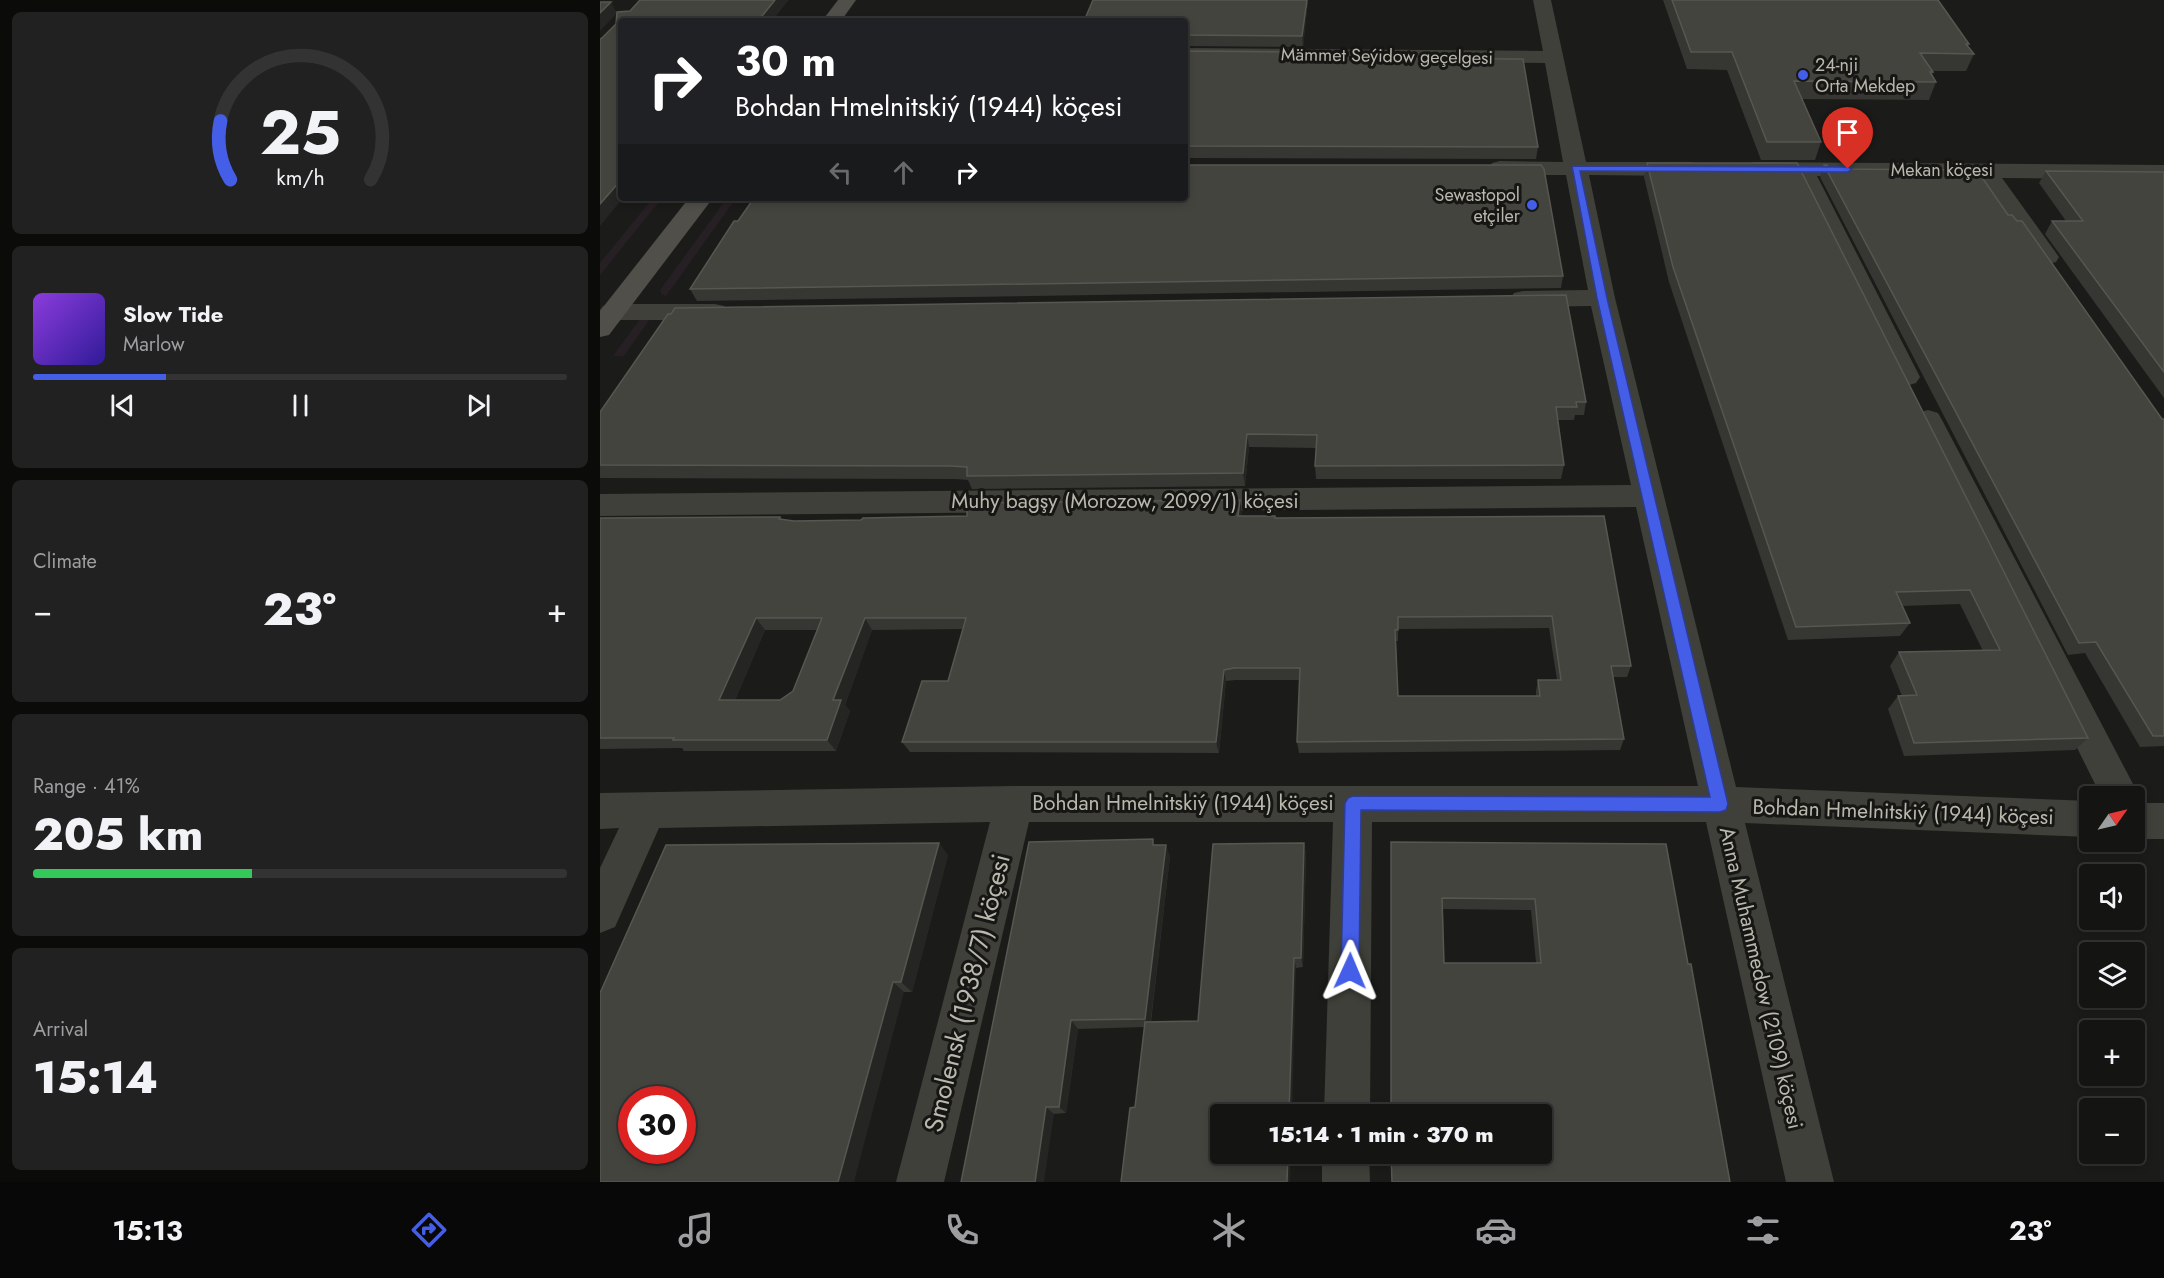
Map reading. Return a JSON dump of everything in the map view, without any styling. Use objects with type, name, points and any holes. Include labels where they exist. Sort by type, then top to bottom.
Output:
[{"type":"street","points":[[833,18],[847,0]]},
{"type":"street","name":"Anna Muhammedow (2109) köçesi","points":[[1542,0],[1602,298],[1810,1182]]},
{"type":"street","name":"Mämmet Seýidow geçelgesi","points":[[1188,54],[1552,57]]},
{"type":"street","points":[[1480,168],[1706,169]]},
{"type":"street","name":"Mekan köçesi","points":[[1730,169],[2164,172]]},
{"type":"street","points":[[1802,169],[2115,786]]},
{"type":"street","points":[[1985,170],[2061,276]]},
{"type":"street","points":[[606,320],[699,201]]},
{"type":"street","points":[[1495,300],[1602,298]]},
{"type":"street","points":[[606,320],[743,311]]},
{"type":"street","name":"Muhy bagşy (Morozow, 2099/1) köçesi","points":[[600,505],[1649,496]]},
{"type":"street","points":[[1347,1104],[1353,803]]},
{"type":"street","name":"Bohdan Hmelnitskiý (1944) köçesi","points":[[600,811],[1014,804],[1720,804],[2079,819]]},
{"type":"street","name":"Smolensk (1938/7) köçesi","points":[[920,1182],[1014,804]]},
{"type":"street","points":[[600,913],[647,811]]},
{"type":"street","points":[[2145,821],[2164,821]]},
{"type":"street","points":[[1346,1164],[1346,1182]]},
{"type":"shaded area","points":[[651,201],[660,201],[600,275],[600,263]]},
{"type":"shaded area","points":[[725,201],[734,201],[666,296],[661,294],[660,290]]},
{"type":"shaded area","points":[[640,319],[650,319],[624,356],[613,356]]},
{"type":"building","points":[[640,0],[775,0],[760,18],[618,18],[618,183],[600,204],[600,39],[616,24],[617,12],[630,11]]},
{"type":"building","points":[[1093,0],[1307,0],[1302,36],[1188,35],[1188,18],[1085,18]]},
{"type":"building","points":[[1672,0],[1938,0],[1974,54],[1920,53],[1933,72],[1930,72],[1936,82],[1794,81],[1821,142],[1767,142],[1732,52],[1691,52]]},
{"type":"building","points":[[600,2],[611,2],[600,13]]},
{"type":"building","points":[[1188,51],[1300,52],[1300,58],[1523,59],[1538,147],[1188,146]]},
{"type":"building","points":[[1647,163],[1797,163],[2088,738],[1914,743],[1898,696],[1917,695],[1899,652],[2000,650],[1970,590],[1896,592],[1910,623],[1796,627],[1673,267]]},
{"type":"building","points":[[1188,165],[1541,165],[1544,169],[1563,276],[690,289],[734,221],[738,221],[752,201],[1188,201]]},
{"type":"building","points":[[1824,165],[1827,165],[1829,169],[1977,170],[2008,215],[2012,215],[2017,221],[2022,221],[2164,419],[2164,736],[2153,736],[2096,642],[2079,643]]},
{"type":"building","points":[[2046,171],[2164,172],[2164,372],[2052,221],[2083,221]]},
{"type":"building","points":[[1566,295],[1586,402],[1576,402],[1577,407],[1556,407],[1564,465],[1315,466],[1317,435],[1247,434],[1243,473],[967,476],[967,467],[950,466],[600,465],[600,412],[668,314],[671,314],[675,308]]},
{"type":"building","points":[[1240,500],[1238,516],[1275,516],[1275,518],[1604,516],[1631,666],[1611,666],[1624,739],[1297,742],[1300,668],[1234,668],[1224,670],[1216,742],[902,742],[922,681],[948,681],[966,618],[865,618],[833,700],[841,700],[827,740],[600,738],[600,518],[780,517],[779,519],[794,521],[967,516],[967,503]],"holes":[[[1552,616],[1561,680],[1538,680],[1540,696],[1398,696],[1395,630],[1398,630],[1398,617]],[[756,618],[822,618],[793,691],[780,700],[719,700]]]},
{"type":"building","points":[[1153,839],[1153,845],[1166,845],[1145,1019],[1071,1020],[1059,1107],[1046,1107],[1035,1182],[961,1182],[1029,842]]},
{"type":"building","points":[[1391,842],[1666,844],[1688,964],[1691,964],[1730,1182],[1392,1182],[1391,1164],[1552,1164],[1552,1104],[1391,1104]],"holes":[[[1442,898],[1535,899],[1541,963],[1444,963]]]},
{"type":"building","points":[[939,843],[901,982],[893,982],[838,1182],[600,1182],[600,993],[666,845]]},
{"type":"building","points":[[1304,843],[1301,958],[1294,958],[1289,1104],[1210,1104],[1210,1164],[1288,1164],[1287,1182],[1121,1182],[1130,1108],[1135,1107],[1145,1022],[1198,1021],[1213,844]]},
{"type":"place","name":"24-nji Orta Mekdep","points":[[1803,75]]},
{"type":"place","name":"Sewastopol etçiler","points":[[1532,205]]},
{"type":"route","points":[[1350,971],[1353,803],[1720,804],[1602,298],[1575,168],[1848,169]]}]
